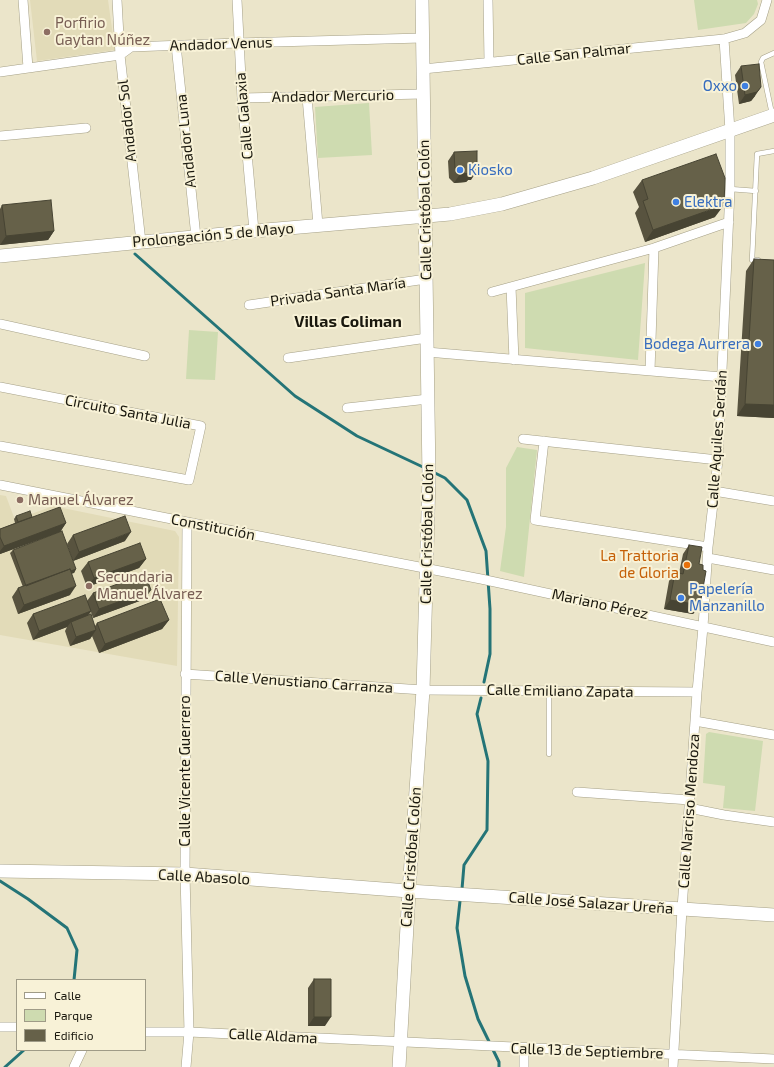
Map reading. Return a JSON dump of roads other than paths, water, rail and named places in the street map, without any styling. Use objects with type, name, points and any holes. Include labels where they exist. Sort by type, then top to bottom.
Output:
[{"type":"street","points":[[24,0],[28,68]]},
{"type":"street","name":"Andador Sol","points":[[118,0],[120,55],[140,242]]},
{"type":"street","name":"Calle Galaxia","points":[[237,0],[242,98],[254,231]]},
{"type":"street","name":"Calle Cristóbal Colón","points":[[399,1067],[408,891],[423,690],[429,477],[422,0]]},
{"type":"street","points":[[488,0],[488,62]]},
{"type":"street","name":"Calle San Palmar","points":[[423,69],[724,39],[744,33],[761,20],[767,0]]},
{"type":"street","name":"Andador Venus","points":[[0,72],[120,55],[131,47],[422,38]]},
{"type":"street","name":"Calle Aquiles Serdán","points":[[703,626],[708,547],[718,460],[729,222],[730,131],[724,39]]},
{"type":"street","name":"Andador Luna","points":[[176,45],[196,237]]},
{"type":"street","name":"Andador Mercurio","points":[[242,98],[423,94]]},
{"type":"street","points":[[307,97],[318,225]]},
{"type":"street","name":"Prolongación 5 de Mayo","points":[[0,256],[318,225],[450,214],[502,204],[593,178],[773,115]]},
{"type":"street","points":[[0,136],[86,128]]},
{"type":"street","points":[[492,292],[654,248],[729,222]]},
{"type":"street","points":[[650,371],[654,248]]},
{"type":"street","name":"Privada Santa María","points":[[249,305],[426,279]]},
{"type":"street","points":[[511,287],[514,360]]},
{"type":"street","points":[[0,324],[145,356]]},
{"type":"street","points":[[288,358],[427,338]]},
{"type":"street","points":[[427,352],[722,377]]},
{"type":"street","name":"Circuito Santa Julia","points":[[0,387],[201,426],[189,480],[0,446]]},
{"type":"street","points":[[347,408],[428,399]]},
{"type":"street","points":[[523,439],[718,460]]},
{"type":"street","points":[[544,441],[536,520],[708,547]]},
{"type":"street","name":"Constitución","points":[[0,485],[426,569]]},
{"type":"street","points":[[714,490],[774,501]]},
{"type":"street","name":"Calle Vicente Guerrero","points":[[186,1067],[189,1032],[185,874],[187,522]]},
{"type":"street","points":[[708,558],[774,570]]},
{"type":"street","name":"Mariano Pérez","points":[[426,569],[497,582],[774,642]]},
{"type":"street","name":"Calle Narciso Mendoza","points":[[673,1067],[682,909],[703,626]]},
{"type":"street","name":"Calle Venustiano Carranza","points":[[185,674],[423,690]]},
{"type":"street","name":"Calle Emiliano Zapata","points":[[423,690],[697,692]]},
{"type":"street","points":[[695,721],[774,734]]},
{"type":"street","points":[[577,792],[690,804],[724,815],[774,822]]},
{"type":"street","name":"Calle Abasolo","points":[[0,871],[185,874],[408,891]]},
{"type":"street","name":"Calle José Salazar Ureña","points":[[408,891],[774,915]]},
{"type":"street","points":[[0,1027],[16,1027]]},
{"type":"street","name":"Calle Aldama","points":[[146,1032],[189,1032],[400,1043]]},
{"type":"street","name":"Calle 13 de Septiembre","points":[[400,1043],[774,1059]]},
{"type":"street","points":[[524,1048],[524,1067]]},
{"type":"street","points":[[74,1067],[82,1051]]},
{"type":"lane","points":[[773,115],[761,62],[763,58],[774,53]]},
{"type":"lane","points":[[767,260],[752,260],[758,154],[774,150]]},
{"type":"lane","points":[[730,189],[756,190]]},
{"type":"lane","points":[[549,691],[549,754]]},
{"type":"waterway","points":[[135,254],[295,396],[357,436],[425,468]]},
{"type":"waterway","points":[[433,472],[445,478],[467,500],[486,551],[490,609],[490,654],[484,682]]},
{"type":"waterway","points":[[462,889],[464,865],[487,830],[488,761],[477,714],[481,698]]},
{"type":"waterway","points":[[0,881],[28,899],[67,928],[77,950],[74,979]]},
{"type":"waterway","points":[[460,901],[457,928],[465,976],[478,1019],[499,1062],[499,1067]]},
{"type":"waterway","points":[[5,1067],[23,1051]]},
{"type":"place","name":"Porfirio Gaytan Núñez","points":[[47,32]]},
{"type":"place","name":"Oxxo","points":[[745,86]]},
{"type":"place","name":"Kiosko","points":[[460,170]]},
{"type":"place","name":"Elektra","points":[[676,202]]},
{"type":"place","name":"Bodega Aurrera","points":[[758,344]]},
{"type":"place","name":"Manuel Álvarez","points":[[20,500]]},
{"type":"place","name":"La Trattoria de Gloria","points":[[687,565]]},
{"type":"place","name":"Secundaria Manuel Álvarez","points":[[89,586]]},
{"type":"place","name":"Papelería Manzanillo","points":[[681,598]]},
{"type":"district","name":"Villas Coliman","points":[[348,322]]}]
